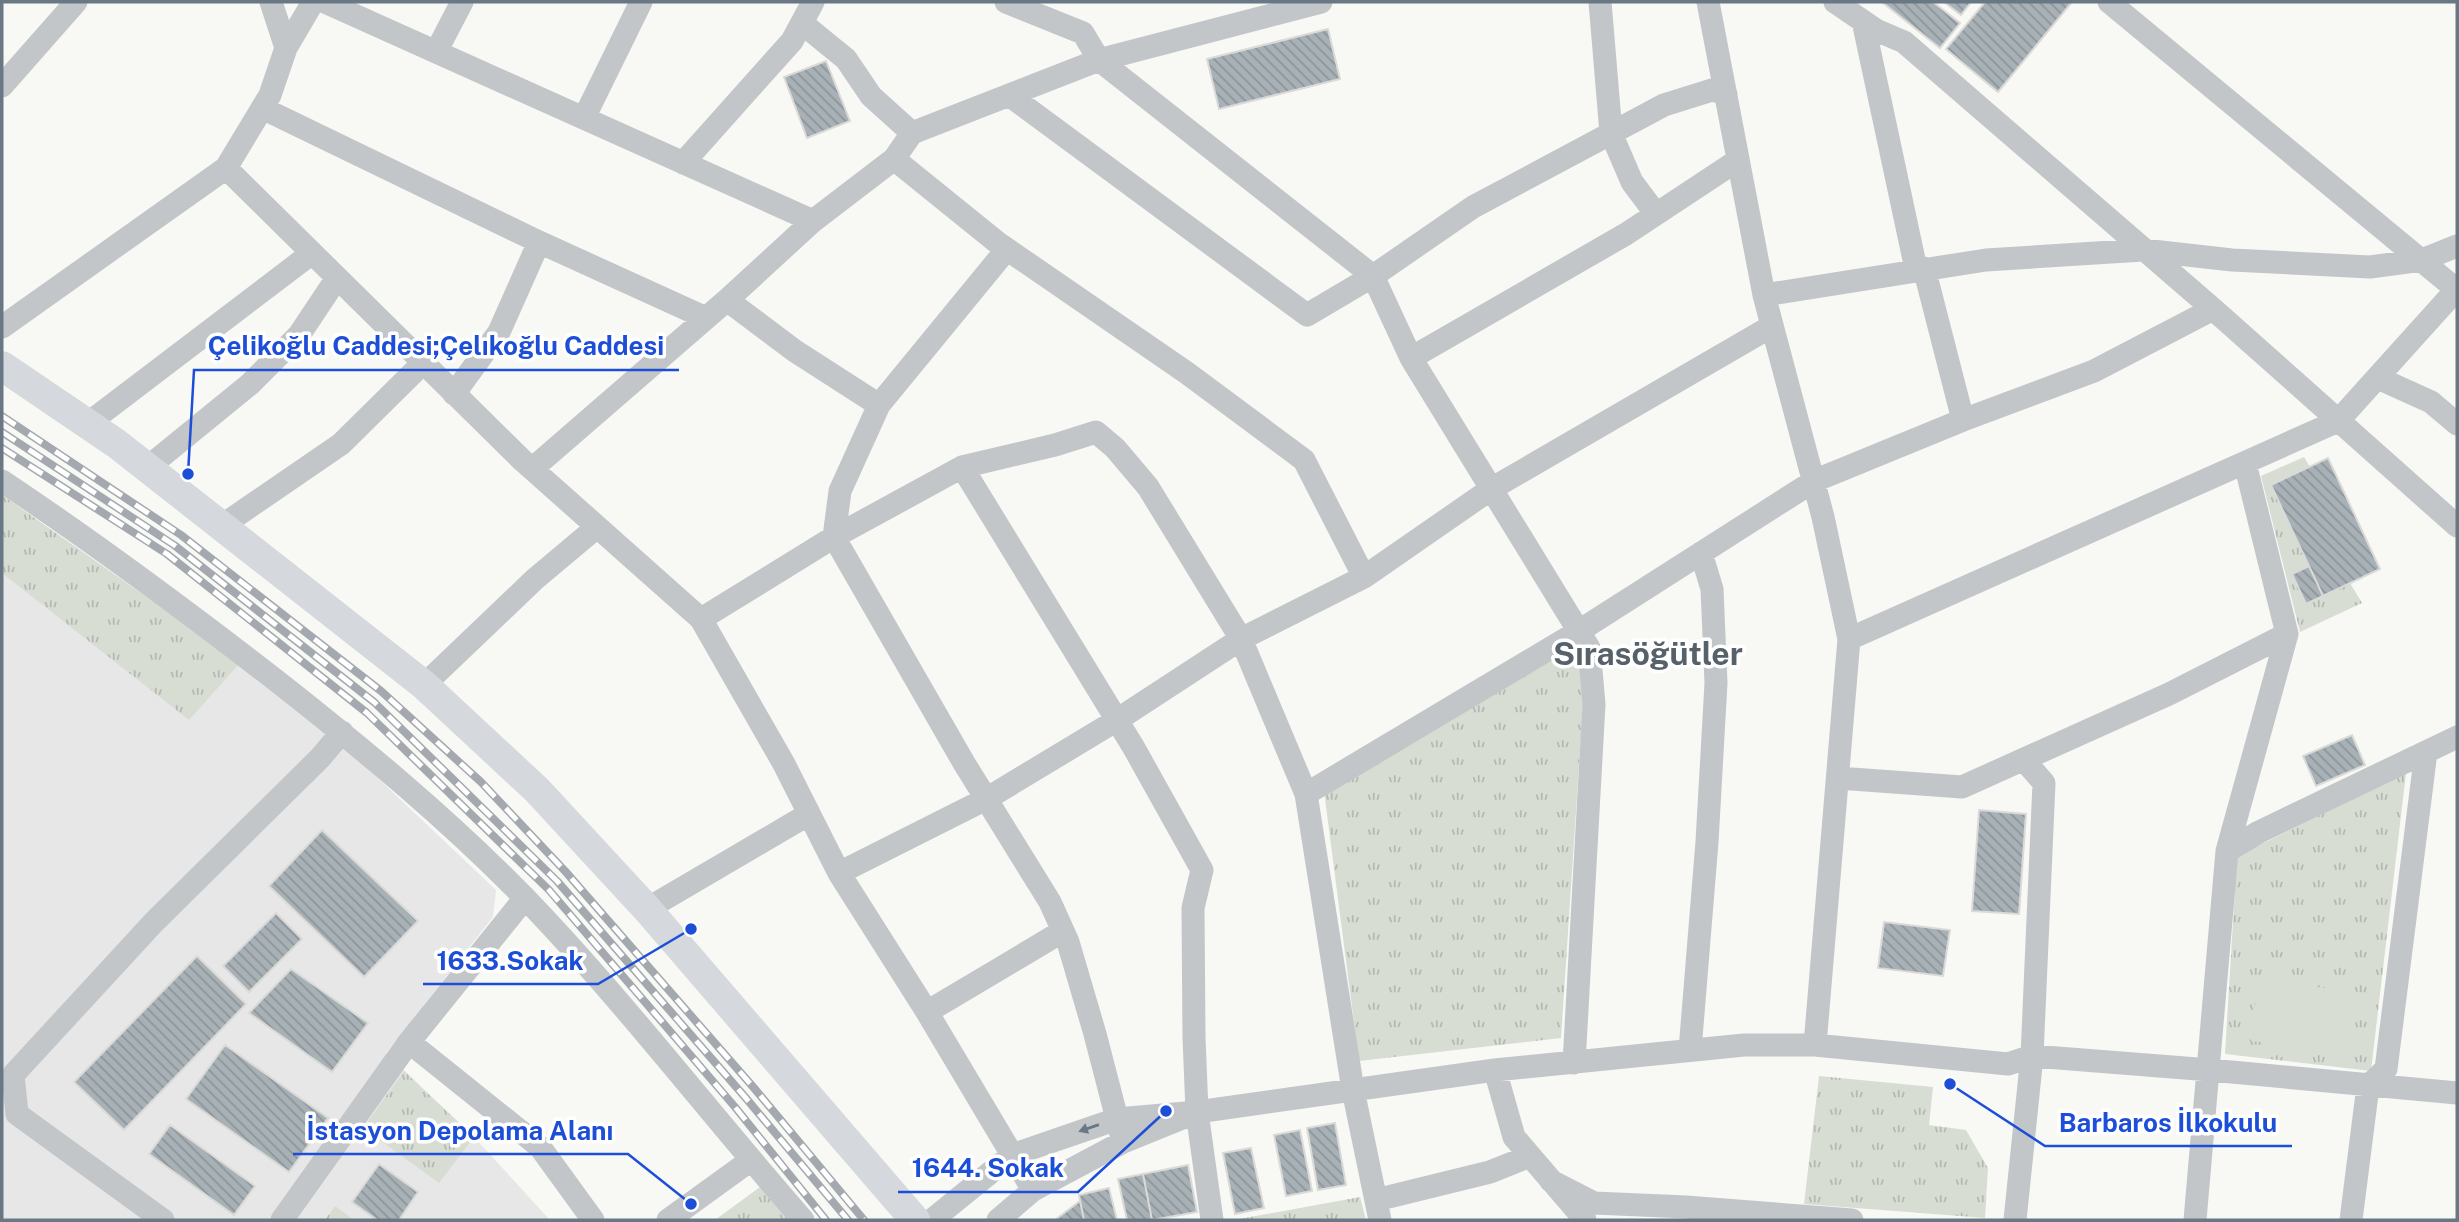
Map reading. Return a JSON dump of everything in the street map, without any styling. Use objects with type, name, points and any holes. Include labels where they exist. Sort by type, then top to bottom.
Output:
[{"type":"main road","points":[[2,366],[117,444],[424,685],[537,790],[647,909],[915,1220]]},
{"type":"street","points":[[2,86],[76,2]]},
{"type":"street","points":[[271,2],[286,48]]},
{"type":"street","points":[[2,327],[226,168],[270,95],[286,48],[313,2]]},
{"type":"street","points":[[325,2],[813,221]]},
{"type":"street","points":[[436,52],[462,2]]},
{"type":"street","points":[[584,118],[641,2]]},
{"type":"street","points":[[683,163],[792,41],[813,2]]},
{"type":"street","points":[[1006,2],[1083,33],[1099,60],[1373,276],[1411,358],[1589,648],[1594,704],[1574,1063]]},
{"type":"street","points":[[532,469],[727,300],[813,221],[894,159],[912,133],[1099,60],[1321,2]]},
{"type":"street","points":[[1600,2],[1611,133],[1632,182],[1656,214]]},
{"type":"street","points":[[1708,2],[1764,295],[1814,481],[1849,639],[1815,1045]]},
{"type":"street","points":[[1835,2],[1876,30],[1904,42],[2213,309],[2457,526]]},
{"type":"street","points":[[1849,639],[2338,421],[2457,290],[2109,2]]},
{"type":"street","points":[[1863,21],[1920,269],[1962,420]]},
{"type":"street","points":[[803,24],[846,59],[872,96],[912,133]]},
{"type":"street","points":[[1009,95],[1307,315],[1373,276],[1474,207],[1664,105],[1712,90],[1726,94]]},
{"type":"street","points":[[262,108],[539,242],[706,318]]},
{"type":"street","points":[[894,159],[1007,249],[1187,373],[1304,460],[1364,577]]},
{"type":"street","points":[[1411,358],[1656,214],[1738,160]]},
{"type":"street","points":[[226,168],[532,469],[701,619],[784,764],[839,873],[927,1012],[1033,1191]]},
{"type":"street","points":[[454,394],[499,332],[539,242]]},
{"type":"street","points":[[1764,295],[1986,260],[2143,250],[2232,260],[2370,267],[2422,260],[2457,246]]},
{"type":"street","points":[[1007,249],[879,405],[840,491],[834,537],[986,799],[1050,902],[1063,931],[1096,1034],[1123,1142]]},
{"type":"street","points":[[86,425],[312,253]]},
{"type":"street","points":[[147,468],[250,384],[299,335],[337,278]]},
{"type":"street","points":[[727,300],[795,351],[879,405]]},
{"type":"street","points":[[1306,794],[1579,631],[1814,481],[1962,420],[2094,371],[2213,309]]},
{"type":"street","points":[[839,873],[986,799],[1117,720],[1241,639],[1364,577],[1491,489],[1772,326]]},
{"type":"street","points":[[220,527],[341,443],[423,363]]},
{"type":"street","points":[[2378,378],[2431,402],[2457,424]]},
{"type":"street","points":[[701,619],[834,537],[962,467],[1055,445],[1096,432],[1115,448],[1148,487],[1241,639],[1306,794],[1353,1090],[1378,1210],[1530,1156]]},
{"type":"street","points":[[2195,1220],[2227,851],[2287,634],[2245,463]]},
{"type":"street","points":[[962,467],[1117,720],[1202,870],[1193,908],[1197,1112],[1212,1220]]},
{"type":"street","points":[[2,481],[140,577],[342,732],[419,798],[525,898],[608,989],[803,1220]]},
{"type":"street","points":[[424,685],[536,579],[597,527]]},
{"type":"street","points":[[1690,1050],[1707,842],[1716,683],[1712,589],[1701,553]]},
{"type":"street","points":[[1838,778],[1962,787],[2169,694],[2287,634]]},
{"type":"street","points":[[163,1220],[17,1114],[13,1075],[154,922],[320,758],[342,732]]},
{"type":"street","points":[[2227,851],[2259,832],[2457,737]]},
{"type":"street","points":[[2351,1220],[2368,1086],[2386,1069],[2426,752]]},
{"type":"street","points":[[2015,1220],[2032,1056],[2044,783],[2024,760]]},
{"type":"street","points":[[647,909],[809,814]]},
{"type":"street","points":[[282,1220],[410,1042],[525,898]]},
{"type":"street","points":[[927,1012],[1063,931]]},
{"type":"street","points":[[410,1042],[540,1147],[593,1220]]},
{"type":"street","points":[[932,1220],[1012,1155],[1117,1119],[1197,1112],[1494,1070],[1744,1045],[1815,1045],[2008,1064],[2032,1056],[2457,1093]]},
{"type":"street","points":[[1494,1070],[1514,1137],[1585,1220]]},
{"type":"street","points":[[1012,1216],[1033,1191],[1123,1142],[1197,1112]]},
{"type":"street","points":[[668,1220],[751,1160]]},
{"type":"street","points":[[1551,1181],[1594,1203],[1679,1214],[1852,1220]]},
{"type":"shaded area","points":[[2,495],[240,663],[365,766],[496,890],[493,917],[386,1053],[474,1137],[550,1220],[2,1220]]},
{"type":"green space","points":[[2304,457],[2310,467],[2271,485],[2309,566],[2292,574],[2306,604],[2350,583],[2362,603],[2300,632],[2261,476]]},
{"type":"green space","points":[[2,495],[240,663],[189,720],[2,573]]},
{"type":"green space","points":[[1566,646],[1579,655],[1584,691],[1561,1038],[1359,1061],[1324,791]]},
{"type":"green space","points":[[2406,773],[2371,1071],[2225,1054],[2237,856]]},
{"type":"green space","points":[[2258,980],[2359,992],[2352,1053],[2251,1041]]},
{"type":"green space","points":[[404,1071],[474,1137],[439,1183],[363,1128]]},
{"type":"green space","points":[[1819,1076],[1933,1087],[1929,1125],[1966,1130],[1988,1168],[1985,1218],[1804,1204]]},
{"type":"green space","points":[[760,1187],[788,1220],[715,1220]]},
{"type":"green space","points":[[1360,1197],[1366,1220],[1234,1220]]},
{"type":"green space","points":[[335,1206],[354,1220],[325,1220]]},
{"type":"building","points":[[1882,2],[1933,2],[1960,23],[1940,48]]},
{"type":"building","points":[[1944,2],[1971,2],[1961,15]]},
{"type":"building","points":[[1985,2],[2072,2],[1998,92],[1946,49]]},
{"type":"building","points":[[1328,29],[1340,79],[1219,109],[1207,59]]},
{"type":"building","points":[[826,61],[850,121],[807,138],[784,77]]},
{"type":"building","points":[[2328,458],[2380,569],[2323,596],[2271,485]]},
{"type":"building","points":[[2309,566],[2323,596],[2306,604],[2292,574]]},
{"type":"building","points":[[2352,735],[2365,765],[2316,786],[2303,756]]},
{"type":"building","points":[[1979,810],[2026,814],[2019,914],[1972,911]]},
{"type":"building","points":[[322,830],[418,921],[364,977],[269,886]]},
{"type":"building","points":[[276,913],[302,939],[249,992],[223,966]]},
{"type":"building","points":[[1884,922],[1950,930],[1943,976],[1878,968]]},
{"type":"building","points":[[197,956],[246,1004],[124,1130],[74,1082]]},
{"type":"building","points":[[291,969],[368,1023],[332,1072],[249,1013]]},
{"type":"building","points":[[225,1045],[328,1118],[289,1172],[186,1099]]},
{"type":"building","points":[[1335,1123],[1346,1185],[1318,1190],[1307,1128]]},
{"type":"building","points":[[170,1125],[255,1186],[234,1215],[149,1154]]},
{"type":"building","points":[[1300,1130],[1312,1191],[1286,1196],[1274,1135]]},
{"type":"building","points":[[1251,1148],[1264,1208],[1235,1214],[1223,1153]]},
{"type":"building","points":[[379,1164],[418,1192],[399,1220],[377,1220],[352,1202]]},
{"type":"building","points":[[1188,1165],[1197,1212],[1152,1220],[1143,1174]]},
{"type":"building","points":[[1143,1174],[1152,1220],[1127,1220],[1118,1179]]},
{"type":"building","points":[[1109,1188],[1117,1220],[1084,1220],[1079,1195]]},
{"type":"building","points":[[1080,1201],[1084,1220],[1055,1220]]},
{"type":"railway","points":[[2,416],[181,535],[381,691],[481,782],[565,871],[754,1088],[864,1220]]},
{"type":"railway","points":[[2,432],[174,545],[374,702],[557,881],[848,1220]]},
{"type":"railway","points":[[2,448],[167,554],[367,713],[549,890],[735,1107],[826,1220]]},
{"type":"place","name":"Çelikoğlu Caddesi;Çelıkoğlu Caddesi","points":[[188,474]]},
{"type":"place","name":"1633.Sokak","points":[[691,929]]},
{"type":"place","name":"Barbaros İlkokulu","points":[[1950,1084]]},
{"type":"place","name":"1644. Sokak","points":[[1166,1111]]},
{"type":"place","name":"İstasyon Depolama Alanı","points":[[691,1204]]},
{"type":"district","name":"Sırasöğütler","points":[[1648,653]]}]
